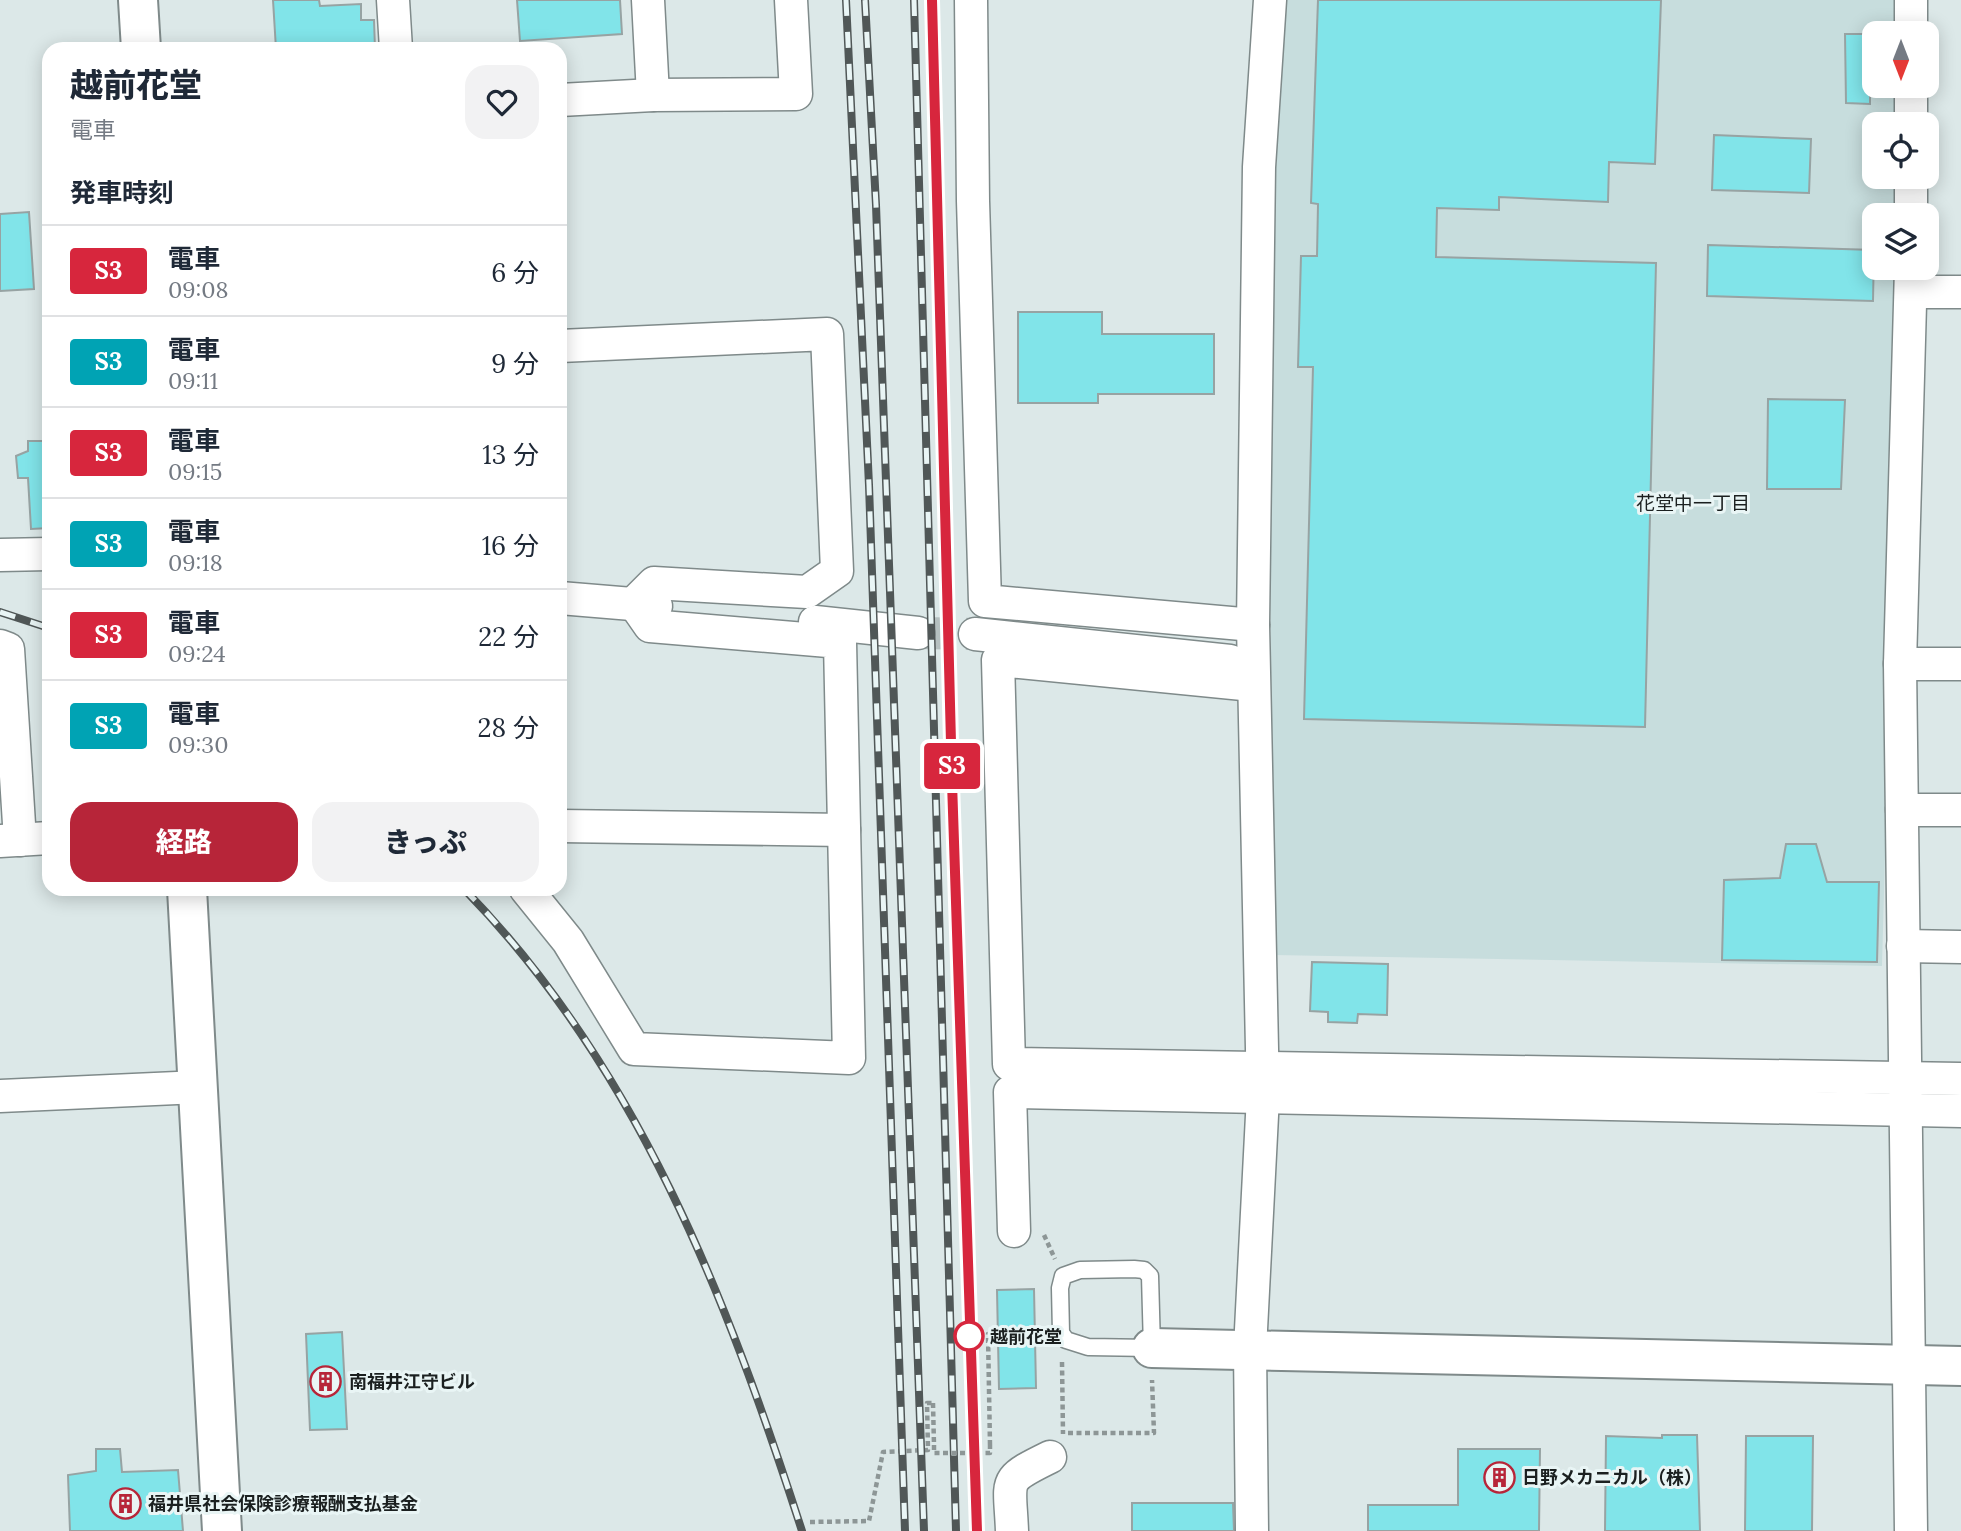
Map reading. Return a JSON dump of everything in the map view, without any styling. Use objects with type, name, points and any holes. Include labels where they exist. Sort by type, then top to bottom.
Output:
[{"type":"street","points":[[138,0],[141,42]]},
{"type":"street","points":[[393,0],[396,42]]},
{"type":"street","points":[[648,0],[653,95]]},
{"type":"street","points":[[567,100],[653,95],[796,94],[791,0]]},
{"type":"street","points":[[971,0],[973,201],[985,601],[1253,625]]},
{"type":"street","points":[[1252,1531],[1250,1349],[1263,1082],[1253,625],[1259,167],[1270,0]]},
{"type":"street","points":[[1911,0],[1911,21]]},
{"type":"street","points":[[1911,1531],[1900,664],[1911,280],[1961,292]]},
{"type":"street","points":[[567,345],[827,334],[837,571],[807,592],[654,583],[634,603]]},
{"type":"street","points":[[0,555],[42,554]]},
{"type":"street","points":[[567,598],[918,633]]},
{"type":"street","points":[[532,896],[568,941],[634,1049],[849,1058],[840,642],[650,626],[634,603]]},
{"type":"street","points":[[975,634],[1253,674]]},
{"type":"street","points":[[0,646],[8,649],[7,744],[23,839]]},
{"type":"street","points":[[1014,1231],[998,660],[1253,674]]},
{"type":"street","points":[[1900,664],[1961,664]]},
{"type":"street","points":[[1902,810],[1961,810]]},
{"type":"street","points":[[567,825],[844,830]]},
{"type":"street","points":[[187,896],[222,1531]]},
{"type":"street","points":[[1903,946],[1961,947]]},
{"type":"street","points":[[1010,1078],[1263,1082],[1961,1079]]},
{"type":"street","points":[[1263,1082],[1961,1111]]},
{"type":"street","points":[[0,1096],[199,1087]]},
{"type":"street","points":[[1152,1348],[1961,1366]]},
{"type":"street","points":[[1012,1531],[1010,1484],[1015,1474],[1050,1457]]},
{"type":"lane","points":[[1134,1269],[1148,1273],[1152,1348],[1088,1347],[1072,1342],[1061,1333],[1060,1289],[1063,1276],[1080,1270],[1134,1269]]},
{"type":"path","points":[[1014,1231],[1042,1232],[1063,1276]]},
{"type":"path","points":[[1061,1333],[1063,1434],[1154,1433],[1152,1348]]},
{"type":"path","points":[[810,1522],[869,1521],[883,1452],[928,1450],[927,1403],[933,1402],[934,1453],[990,1453],[988,1334],[998,1334]]},
{"type":"shaded area","points":[[1283,0],[1908,0],[1907,21],[1862,21],[1862,98],[1906,98],[1905,112],[1862,112],[1862,189],[1904,189],[1903,203],[1862,203],[1862,280],[1901,280],[1882,966],[1273,955],[1267,178]]},
{"type":"building","points":[[273,0],[319,0],[320,6],[361,4],[361,20],[374,20],[375,42],[276,42]]},
{"type":"building","points":[[517,0],[620,0],[622,34],[520,41]]},
{"type":"building","points":[[1318,0],[1661,0],[1655,164],[1609,162],[1608,202],[1499,197],[1499,210],[1437,208],[1436,257],[1656,263],[1645,727],[1304,719],[1313,367],[1298,367],[1301,256],[1317,256],[1318,204],[1311,203]]},
{"type":"building","points":[[1845,34],[1862,34],[1862,98],[1870,98],[1870,104],[1846,103]]},
{"type":"building","points":[[1714,135],[1811,139],[1809,193],[1712,190]]},
{"type":"building","points":[[29,212],[34,289],[0,291],[0,214]]},
{"type":"building","points":[[1708,245],[1862,250],[1862,280],[1873,280],[1873,301],[1707,296]]},
{"type":"building","points":[[1018,312],[1102,312],[1102,334],[1214,334],[1214,394],[1098,394],[1098,403],[1018,403]]},
{"type":"building","points":[[1768,399],[1845,400],[1841,489],[1767,489]]},
{"type":"building","points":[[28,441],[42,441],[42,528],[31,529],[28,478],[18,478],[16,456],[28,451]]},
{"type":"building","points":[[1786,844],[1816,844],[1827,882],[1879,882],[1877,962],[1722,960],[1724,880],[1780,878]]},
{"type":"building","points":[[1312,962],[1388,964],[1387,1015],[1358,1014],[1357,1023],[1328,1022],[1328,1012],[1310,1011]]},
{"type":"building","points":[[1034,1289],[1036,1388],[999,1389],[997,1290]]},
{"type":"building","name":"南福井江守ビル","points":[[342,1332],[347,1429],[310,1430],[306,1334]]},
{"type":"building","points":[[1662,1435],[1697,1435],[1700,1531],[1605,1531],[1606,1436],[1662,1438]]},
{"type":"building","points":[[1746,1436],[1813,1436],[1812,1531],[1745,1531]]},
{"type":"building","name":"福井県社会保険診療報酬支払基金","points":[[96,1449],[120,1449],[122,1472],[178,1470],[183,1531],[70,1531],[68,1475],[96,1471]]},
{"type":"building","name":"日野メカニカル（株）","points":[[1458,1449],[1540,1449],[1539,1531],[1368,1531],[1368,1505],[1458,1505]]},
{"type":"building","points":[[1132,1503],[1233,1503],[1234,1531],[1132,1531]]},
{"type":"tunnel","points":[[918,633],[975,634]]},
{"type":"railway","points":[[846,0],[869,485],[905,1531]]},
{"type":"railway","points":[[865,0],[876,205],[924,1531]]},
{"type":"railway","points":[[914,0],[956,1531]]},
{"type":"railway","points":[[933,0],[951,727],[977,1531]]},
{"type":"railway","points":[[0,612],[42,626]]},
{"type":"railway","points":[[470,896],[525,958],[580,1032],[628,1109],[670,1189],[708,1272],[742,1357],[802,1531]]},
{"type":"train","name":"S3","points":[[932,0],[952,782],[977,1531]]},
{"type":"place","name":"越前花堂","points":[[969,1336]]},
{"type":"place","name":"南福井江守ビル","points":[[326,1381]]},
{"type":"place","name":"日野メカニカル（株）","points":[[1499,1477]]},
{"type":"place","name":"福井県社会保険診療報酬支払基金","points":[[125,1503]]},
{"type":"district","name":"花堂中一丁目","points":[[1693,503]]}]
